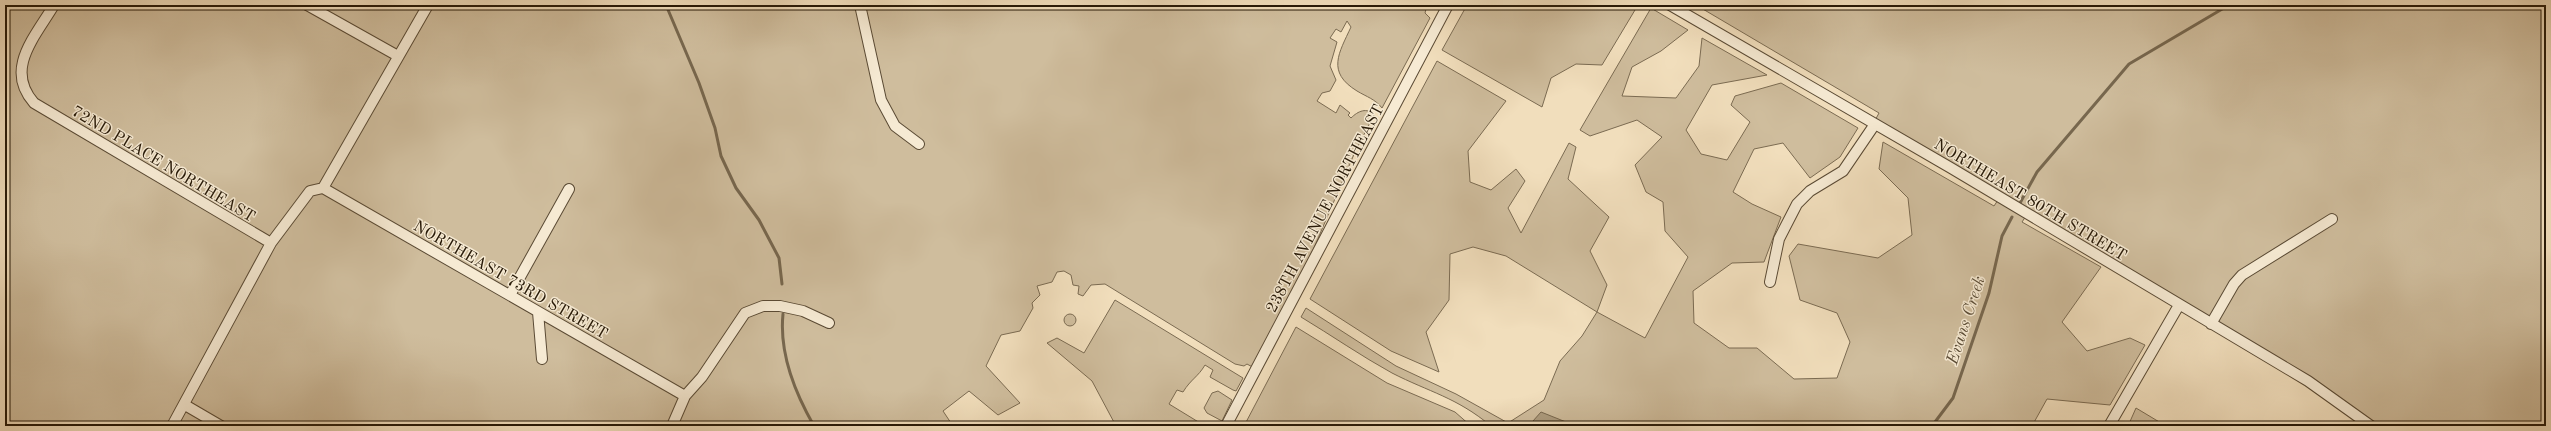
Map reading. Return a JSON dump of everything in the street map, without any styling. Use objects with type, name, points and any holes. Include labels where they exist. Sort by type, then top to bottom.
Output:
[{"type":"street","name":"72ND PLACE NORTHEAST","points":[[54,5],[26,53],[22,65],[21,82],[26,93],[42,108],[271,243]]},
{"type":"street","points":[[307,5],[398,56]]},
{"type":"street","points":[[172,426],[185,405],[271,243],[310,191],[323,188],[428,5]]},
{"type":"street","points":[[860,5],[882,100],[895,126],[919,144]]},
{"type":"street","name":"238TH AVENUE NORTHEAST","points":[[1226,426],[1448,5]]},
{"type":"street","name":"NORTHEAST 80TH STREET","points":[[1670,5],[1875,124],[2308,381],[2371,426]]},
{"type":"street","points":[[1770,282],[1779,239],[1797,204],[1810,191],[1842,171],[1875,124]]},
{"type":"street","name":"NORTHEAST 73RD STREET","points":[[323,188],[685,396]]},
{"type":"street","points":[[510,295],[569,189]]},
{"type":"street","points":[[2211,324],[2234,284],[2242,275],[2332,218]]},
{"type":"street","points":[[2109,426],[2179,305]]},
{"type":"street","points":[[672,426],[685,396],[702,377],[739,319],[752,309],[780,306],[795,308],[829,323]]},
{"type":"street","points":[[538,312],[542,359]]},
{"type":"street","points":[[185,405],[221,426]]},
{"type":"shaded area","points":[[5,5],[1427,5],[1425,13],[1430,18],[1382,108],[1374,100],[1347,84],[1341,77],[1338,69],[1339,54],[1351,27],[1347,21],[1341,32],[1336,29],[1330,38],[1337,42],[1330,66],[1336,80],[1330,91],[1322,93],[1317,101],[1336,113],[1340,105],[1350,113],[1348,115],[1351,118],[1362,111],[1368,111],[1374,115],[1355,152],[1287,311],[1256,369],[1247,364],[1244,366],[1235,364],[1105,284],[1091,285],[1083,296],[1078,294],[1079,286],[1073,285],[1071,275],[1064,271],[1057,272],[1052,282],[1037,286],[1040,295],[1032,303],[1033,308],[1020,331],[1001,335],[986,366],[1020,403],[998,415],[969,391],[943,411],[953,426],[5,426]]},
{"type":"shaded area","points":[[1467,5],[1638,5],[1602,65],[1576,64],[1551,78],[1542,107],[1442,50]]},
{"type":"shaded area","points":[[1696,5],[2546,5],[2546,426],[2371,426],[2308,381],[2026,216],[2022,222],[2101,267],[2062,322],[2087,351],[2130,338],[2145,345],[2110,405],[2047,399],[2032,426],[1491,426],[1454,401],[1405,380],[1357,353],[1301,317],[1306,308],[1396,366],[1456,394],[1508,423],[1544,400],[1560,361],[1582,336],[1597,312],[1645,338],[1688,257],[1665,231],[1663,202],[1646,192],[1635,165],[1662,137],[1637,120],[1590,136],[1580,130],[1651,8],[1688,30],[1661,51],[1632,67],[1622,96],[1676,98],[1699,66],[1702,38],[1767,75],[1712,85],[1686,130],[1701,154],[1727,160],[1750,122],[1731,105],[1735,96],[1781,83],[1858,128],[1840,157],[1810,178],[1783,143],[1754,149],[1733,192],[1752,204],[1781,217],[1764,262],[1732,263],[1693,291],[1694,323],[1729,348],[1757,348],[1794,379],[1837,378],[1850,342],[1837,313],[1800,300],[1789,256],[1798,244],[1878,258],[1912,235],[1908,198],[1879,169],[1883,142],[1994,206],[1998,200],[1872,126],[1879,113]]},
{"type":"shaded area","points":[[1437,61],[1506,101],[1468,151],[1470,182],[1491,190],[1516,169],[1525,181],[1508,208],[1521,233],[1569,143],[1576,147],[1568,179],[1609,217],[1590,251],[1607,285],[1597,312],[1506,256],[1473,247],[1450,254],[1449,300],[1426,332],[1439,372],[1391,351],[1310,299]]},
{"type":"shaded area","points":[[1115,300],[1243,378],[1236,391],[1233,390],[1210,377],[1213,370],[1205,365],[1183,392],[1177,390],[1169,404],[1205,426],[1116,426],[1092,381],[1047,343],[1057,338],[1084,353]]},
{"type":"shaded area","points":[[1068,314],[1072,314],[1076,320],[1072,326],[1068,326],[1064,322],[1064,318]]},
{"type":"shaded area","points":[[1296,327],[1387,383],[1455,412],[1471,426],[1244,426]]},
{"type":"shaded area","points":[[1218,391],[1232,400],[1222,421],[1207,413],[1204,408],[1212,393]]},
{"type":"shaded area","points":[[2136,408],[2166,426],[2128,426]]},
{"type":"shaded area","points":[[1541,412],[1574,426],[1535,426],[1533,421]]},
{"type":"waterway","points":[[666,5],[699,83],[715,128],[721,156],[736,188],[759,220],[779,258],[782,284]]},
{"type":"waterway","points":[[2020,203],[2037,172],[2129,64],[2229,5]]},
{"type":"waterway","name":"Evans Creek","points":[[1932,426],[1953,398],[1989,293],[2002,236],[2012,217]]},
{"type":"waterway","points":[[783,314],[782,329],[786,358],[795,386],[814,426]]}]
